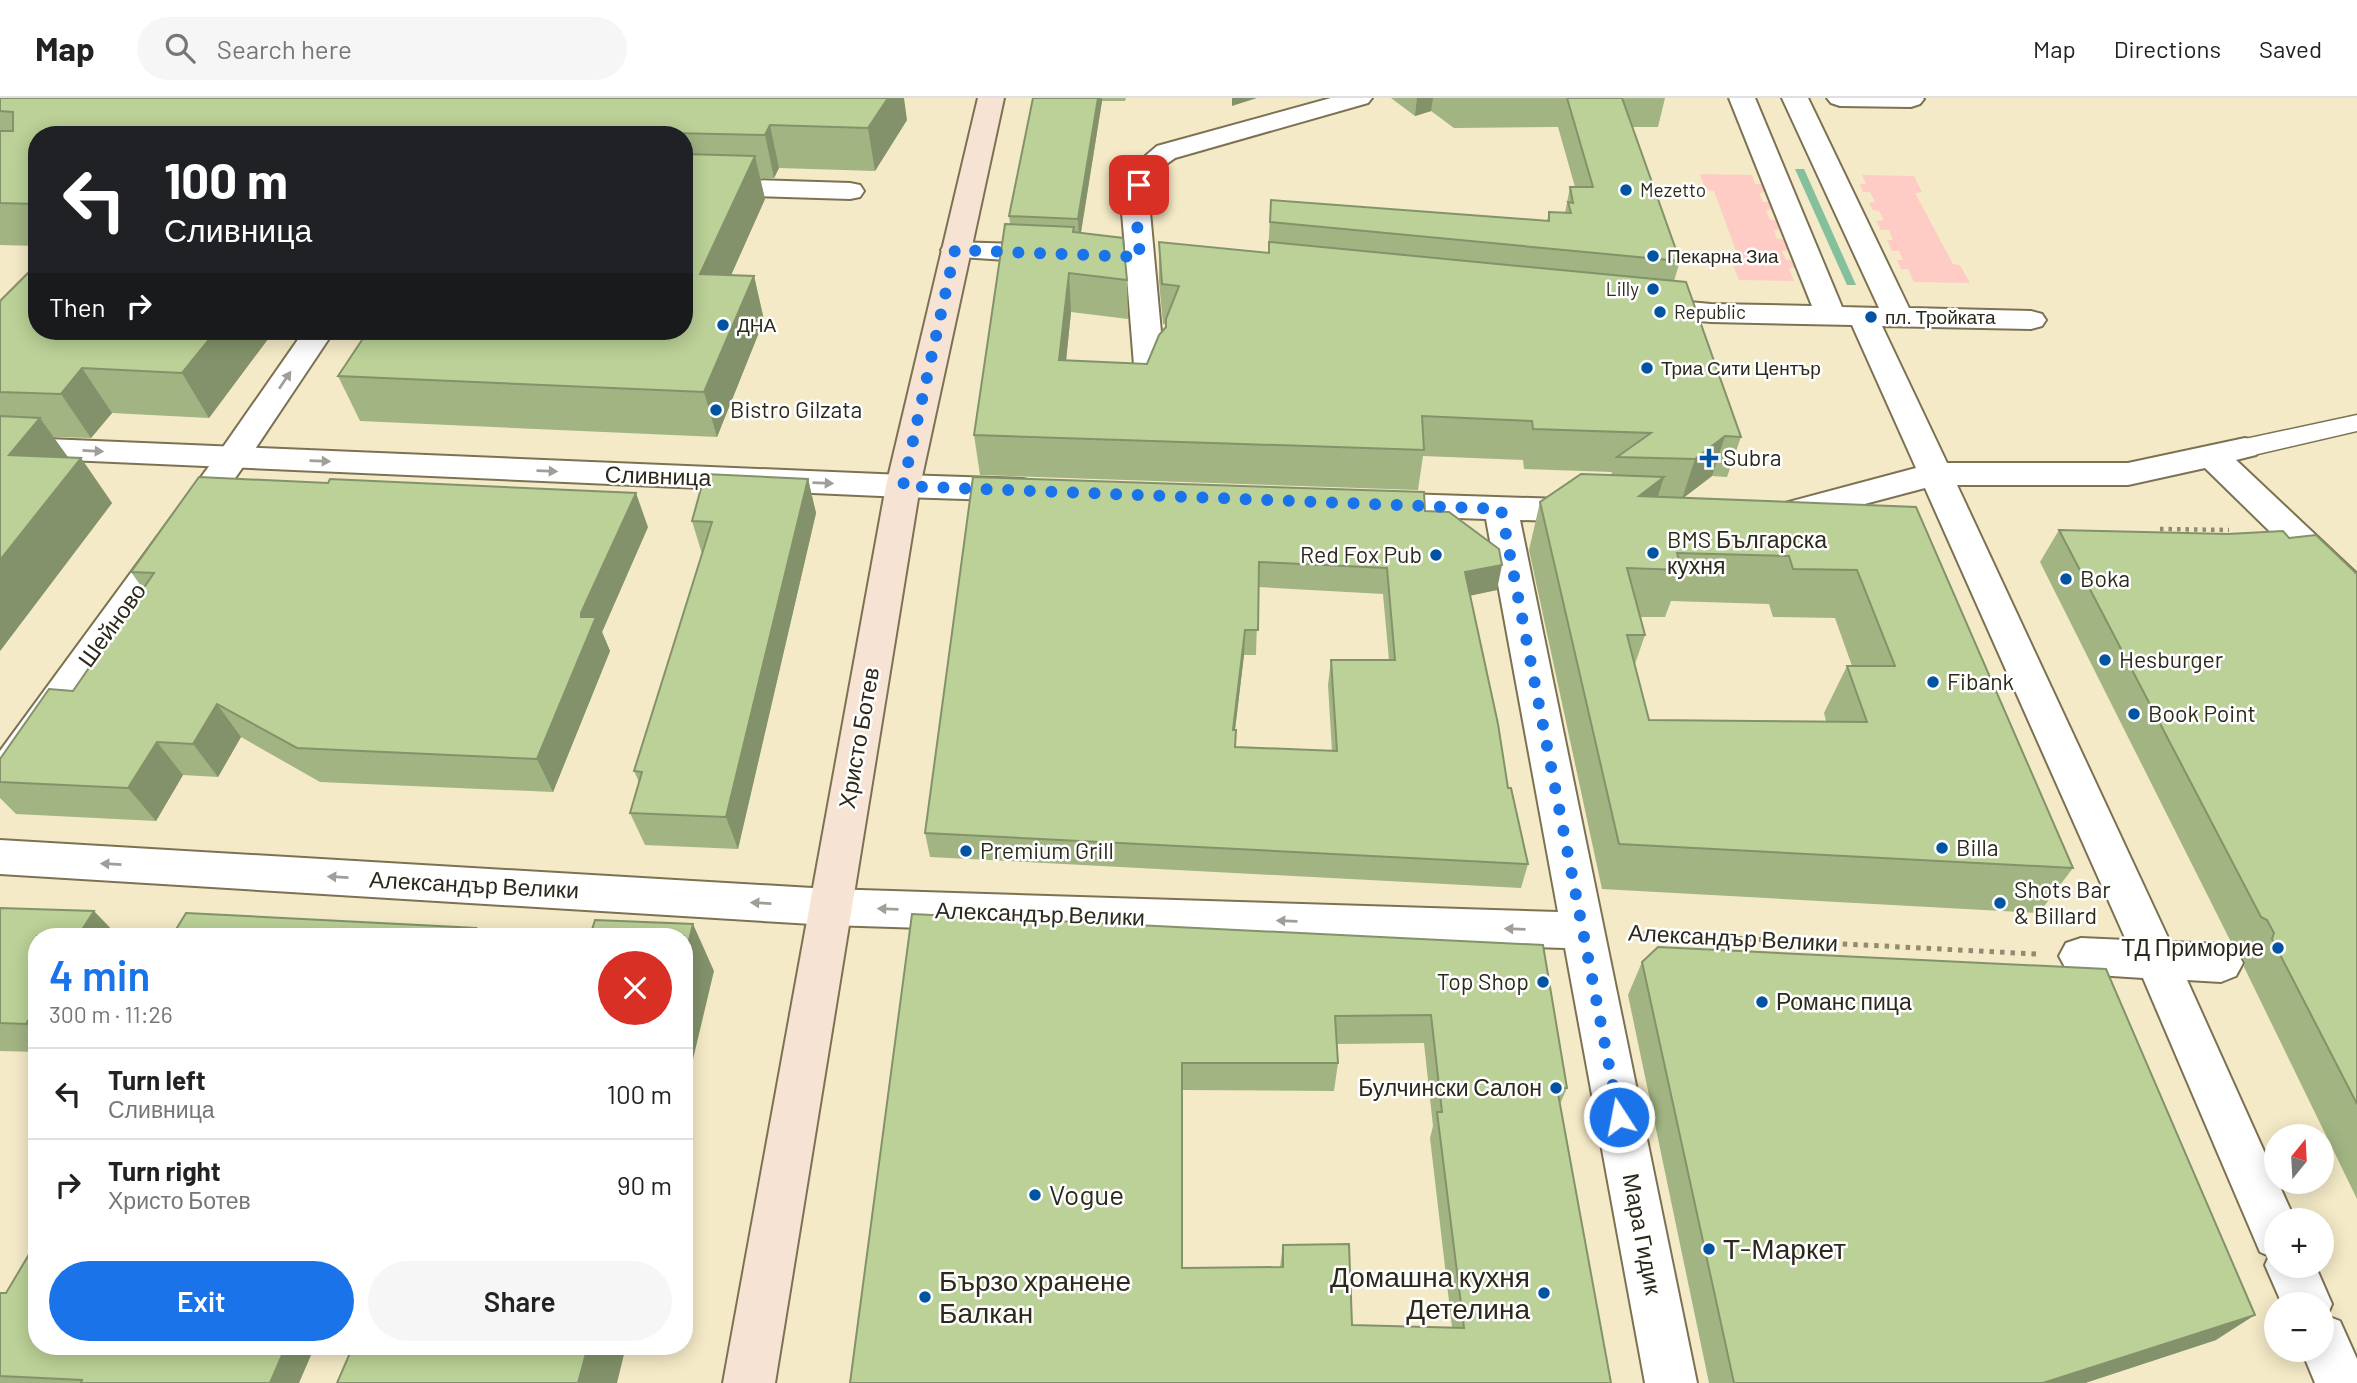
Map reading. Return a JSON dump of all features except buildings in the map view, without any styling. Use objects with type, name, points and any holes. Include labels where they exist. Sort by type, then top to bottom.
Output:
[{"type":"main road","name":"Христо Ботев","points":[[749,1383],[903,486],[991,98]]},
{"type":"street","points":[[1149,365],[1154,258],[1135,201],[1143,169],[1166,152],[1359,98]]},
{"type":"street","points":[[1742,98],[1831,316]]},
{"type":"street","points":[[1795,98],[1898,317]]},
{"type":"street","points":[[1840,98],[1895,99]]},
{"type":"street","points":[[693,186],[850,191]]},
{"type":"street","points":[[955,250],[1154,258]]},
{"type":"street","points":[[1613,304],[1710,313],[2031,320]]},
{"type":"street","points":[[1863,316],[2157,960],[2265,1208]]},
{"type":"street","name":"Шейново","points":[[0,781],[233,457],[313,340]]},
{"type":"street","name":"Сливница","points":[[0,447],[1060,492]]},
{"type":"street","points":[[1764,516],[1937,474],[2127,474],[2245,448]]},
{"type":"street","points":[[2211,455],[2357,595]]},
{"type":"street","points":[[1349,503],[1625,512]]},
{"type":"street","name":"Мара Гидик","points":[[1501,509],[1671,1383]]},
{"type":"street","name":"Александър Велики","points":[[0,857],[829,907],[1583,931]]},
{"type":"street","points":[[2081,956],[2221,963]]},
{"type":"street","points":[[2332,1362],[2341,1383]]},
{"type":"lane","points":[[2245,448],[2357,423]]},
{"type":"path","name":"Александър Велики","points":[[1583,931],[2081,956]]},
{"type":"shaded area","points":[[1795,169],[1804,169],[1856,285],[1847,285]]},
{"type":"shaded area","points":[[1700,174],[1752,175],[1755,184],[1762,184],[1766,192],[1759,193],[1763,202],[1769,202],[1773,210],[1766,210],[1770,220],[1777,220],[1781,229],[1774,230],[1777,239],[1784,239],[1789,250],[1782,251],[1786,260],[1793,260],[1796,268],[1789,268],[1794,281],[1739,280],[1732,262],[1740,262],[1714,191],[1706,190]]},
{"type":"shaded area","points":[[1862,175],[1914,176],[1922,192],[1915,193],[1953,264],[1960,265],[1970,283],[1914,282],[1908,269],[1901,269],[1897,260],[1903,260],[1899,251],[1892,251],[1887,240],[1893,240],[1889,230],[1881,230],[1876,221],[1884,220],[1879,211],[1873,210],[1869,203],[1875,202],[1870,192],[1863,192],[1860,184],[1866,184]]},
{"type":"place","name":"Mezetto","points":[[1626,190]]},
{"type":"place","name":"Пекарна Зиа","points":[[1653,256]]},
{"type":"place","name":"Lilly","points":[[1653,289]]},
{"type":"place","name":"Republic","points":[[1660,312]]},
{"type":"place","name":"пл. Тройката","points":[[1871,317]]},
{"type":"place","name":"ДНА","points":[[723,325]]},
{"type":"place","name":"Триа Сити Център","points":[[1647,368]]},
{"type":"place","name":"Bistro Gilzata","points":[[716,410]]},
{"type":"place","name":"Subra","points":[[1709,458]]},
{"type":"place","name":"BMS Българска кухня","points":[[1653,553]]},
{"type":"place","name":"Red Fox Pub","points":[[1436,555]]},
{"type":"place","name":"Boka","points":[[2066,579]]},
{"type":"place","name":"Hesburger","points":[[2105,660]]},
{"type":"place","name":"Fibank","points":[[1933,682]]},
{"type":"place","name":"Book Point","points":[[2134,714]]},
{"type":"place","name":"Billa","points":[[1942,848]]},
{"type":"place","name":"Premium Grill","points":[[966,851]]},
{"type":"place","name":"Shots Bar & Billard","points":[[2000,903]]},
{"type":"place","name":"ТД Приморие","points":[[2278,948]]},
{"type":"place","name":"Top Shop","points":[[1543,982]]},
{"type":"place","name":"Романс пица","points":[[1762,1002]]},
{"type":"place","name":"Булчински Салон","points":[[1556,1088]]},
{"type":"place","name":"Vogue","points":[[1035,1195]]},
{"type":"place","name":"Т-Маркет","points":[[1709,1249]]},
{"type":"place","name":"Домашна кухня Детелина","points":[[1544,1293]]},
{"type":"place","name":"Бързо хранене Балкан","points":[[925,1297]]},
{"type":"route","points":[[1139,185],[1135,201],[1140,257],[955,250],[903,486],[1501,509],[1619,1117]]}]
